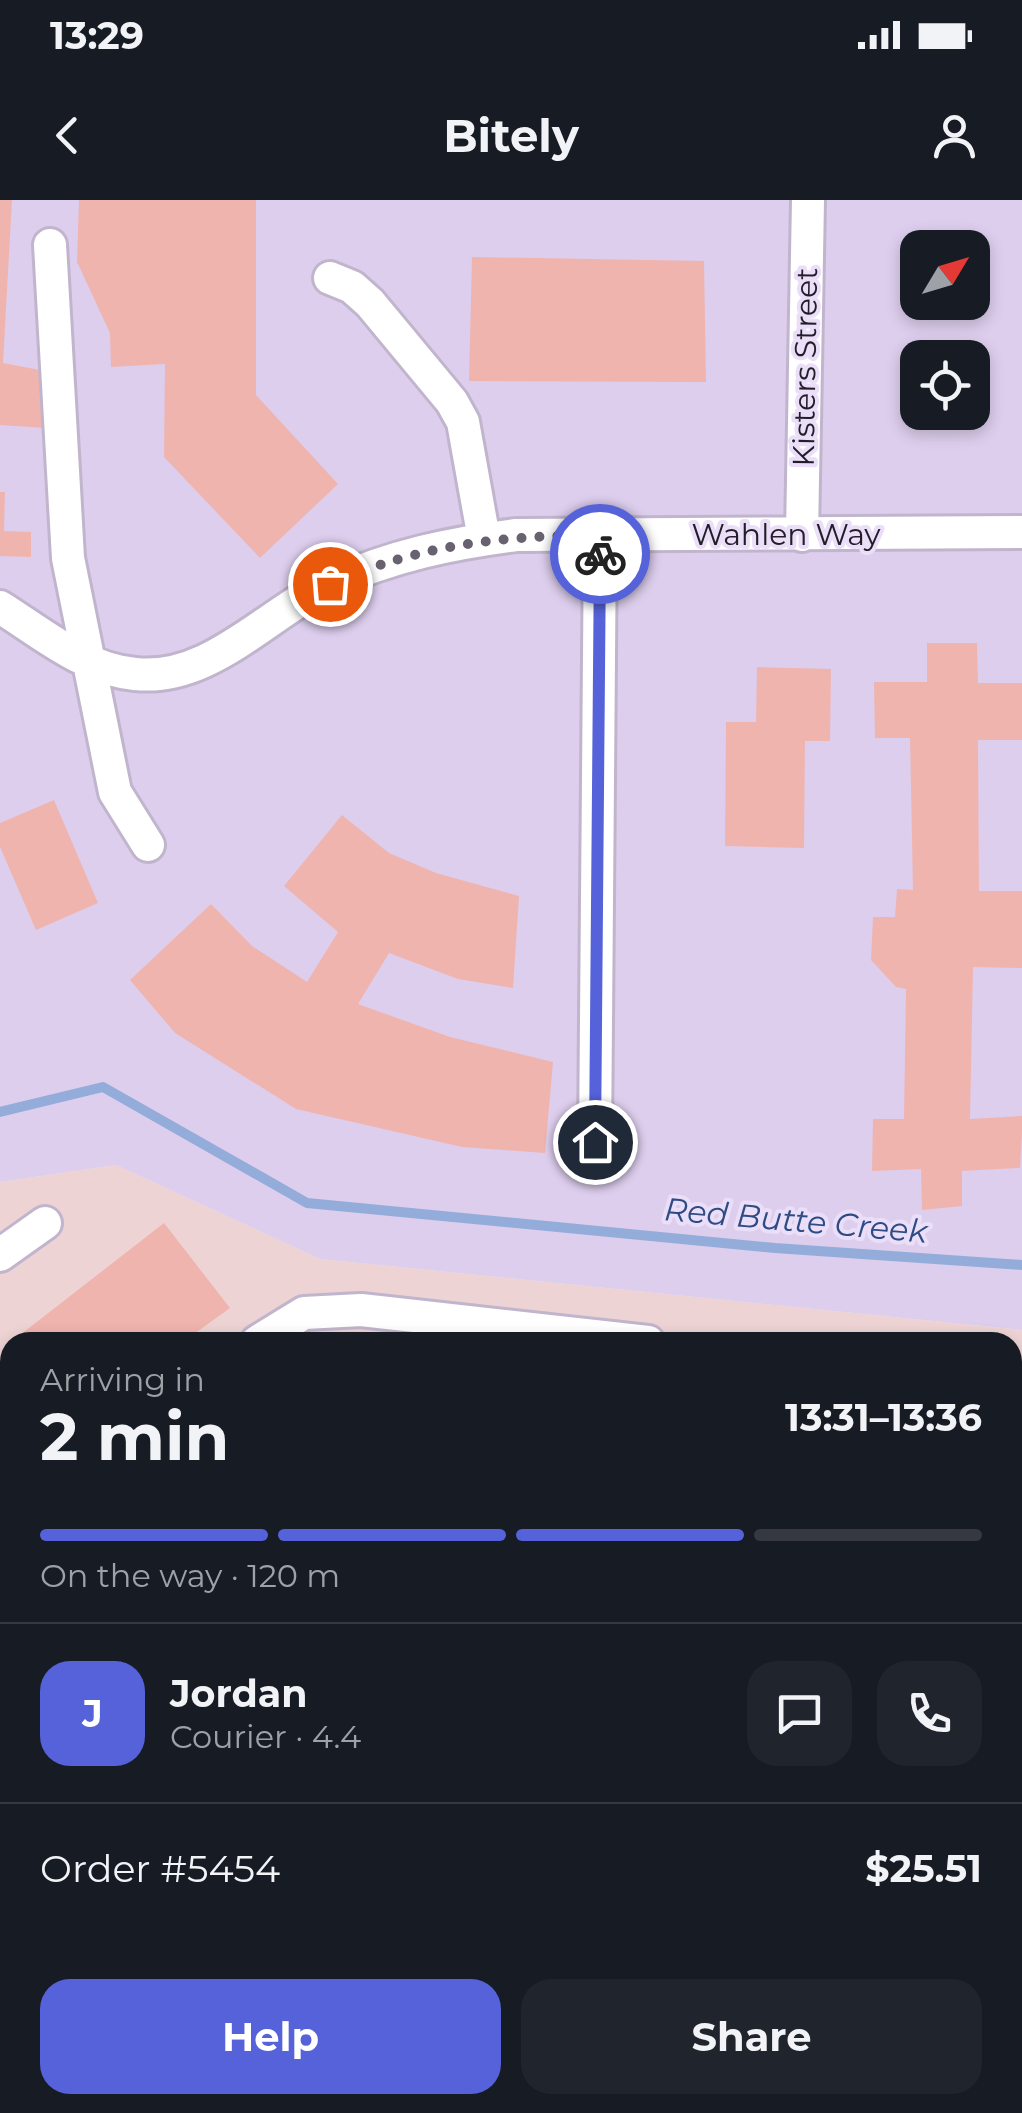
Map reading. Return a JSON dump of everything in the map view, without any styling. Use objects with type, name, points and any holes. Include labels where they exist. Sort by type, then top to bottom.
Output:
[{"type":"street","name":"Kisters Street","points":[[802,534],[808,200]]},
{"type":"street","points":[[50,245],[68,558],[115,792],[148,845]]},
{"type":"street","points":[[330,278],[352,287],[370,303],[452,402],[463,422],[484,539]]},
{"type":"street","name":"Wahlen Way","points":[[0,607],[87,664],[135,674],[193,667],[330,584],[408,554],[484,539],[1022,532]]},
{"type":"street","points":[[595,1142],[600,535]]},
{"type":"street","points":[[0,1255],[45,1223]]},
{"type":"street","points":[[273,1332],[304,1313],[361,1310],[558,1332]]},
{"type":"shaded area","points":[[0,200],[1022,200],[1022,1330],[320,1259],[116,1165],[0,1182]]},
{"type":"shaded area","points":[[116,1165],[320,1259],[1022,1332],[0,1332],[0,1182]]},
{"type":"building","points":[[0,200],[12,200],[3,363],[45,371],[45,428],[0,425]]},
{"type":"building","points":[[79,200],[256,200],[256,395],[338,484],[260,558],[164,457],[165,364],[111,367],[110,333],[77,262]]},
{"type":"building","points":[[472,257],[704,261],[706,382],[469,381]]},
{"type":"building","points":[[0,492],[5,492],[4,531],[31,532],[31,557],[0,556]]},
{"type":"building","points":[[927,643],[977,643],[978,683],[1022,683],[1022,740],[978,740],[979,891],[1022,891],[1022,968],[973,967],[970,1119],[1022,1116],[1022,1133],[1020,1168],[962,1171],[962,1206],[922,1210],[921,1169],[872,1171],[873,1119],[904,1119],[906,989],[896,987],[871,960],[873,917],[895,917],[897,889],[913,890],[910,738],[875,738],[874,682],[927,682]]},
{"type":"building","points":[[757,667],[831,669],[830,741],[805,741],[804,848],[725,846],[726,722],[756,722]]},
{"type":"building","points":[[54,800],[98,903],[36,930],[0,847],[0,823]]},
{"type":"building","points":[[342,815],[389,853],[436,873],[519,896],[513,988],[458,979],[389,953],[358,1004],[450,1037],[553,1062],[545,1153],[462,1147],[296,1109],[175,1033],[130,980],[211,904],[252,946],[307,982],[338,932],[284,886]]},
{"type":"building","points":[[164,1223],[230,1308],[197,1332],[24,1332]]},
{"type":"waterway","name":"Red Butte Creek","points":[[0,1112],[103,1087],[307,1203],[775,1248],[1022,1265]]},
{"type":"way so far","points":[[330,584],[408,554],[516,535],[600,535],[600,554]]},
{"type":"route","points":[[595,1142],[600,554]]}]
